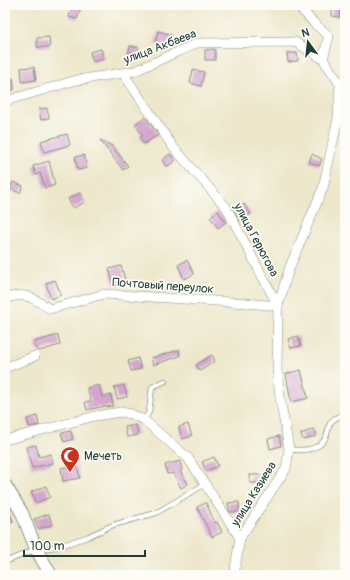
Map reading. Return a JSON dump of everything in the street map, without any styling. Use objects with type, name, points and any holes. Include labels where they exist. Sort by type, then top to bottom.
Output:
[{"type":"street","points":[[297,5],[329,36],[323,60]]},
{"type":"street","name":"улица Акбаева","points":[[5,101],[77,80],[135,72],[197,43],[295,42],[323,60],[342,84],[338,118],[323,188],[289,269],[278,306]]},
{"type":"street","name":"улица Герюгова","points":[[123,73],[173,147],[226,207],[278,306],[277,369],[280,398],[290,449]]},
{"type":"street","name":"Почтовый переулок","points":[[5,299],[14,296],[31,297],[50,309],[104,294],[278,306]]},
{"type":"street","points":[[5,368],[35,356]]},
{"type":"street","points":[[5,440],[95,416],[121,412],[131,414],[144,420],[188,458],[240,538]]},
{"type":"street","name":"улица Казиева","points":[[234,575],[240,538],[286,469],[290,449]]},
{"type":"street","points":[[5,484],[22,513],[36,549],[51,575]]},
{"type":"lane","points":[[144,420],[150,412],[152,387],[165,381]]},
{"type":"lane","points":[[290,449],[300,451],[314,448],[325,439],[331,422],[338,417],[345,415]]},
{"type":"lane","points":[[5,562],[36,549],[57,547],[87,537],[113,525],[156,513],[205,484]]},
{"type":"building","points":[[73,5],[82,5],[77,19],[69,17]]},
{"type":"building","points":[[332,5],[341,5],[340,17],[332,16]]},
{"type":"building","points":[[158,31],[172,35],[168,48],[155,44]]},
{"type":"building","points":[[49,37],[50,47],[37,47],[37,38]]},
{"type":"building","points":[[130,46],[139,48],[137,57],[128,55]]},
{"type":"building","points":[[101,49],[104,59],[93,62],[90,52]]},
{"type":"building","points":[[215,49],[215,60],[205,60],[205,50]]},
{"type":"building","points":[[287,53],[297,53],[298,61],[288,62]]},
{"type":"building","points":[[34,67],[36,80],[22,82],[21,68]]},
{"type":"building","points":[[193,70],[204,72],[201,86],[190,83]]},
{"type":"building","points":[[13,78],[14,90],[8,91],[6,79]]},
{"type":"building","points":[[47,108],[49,118],[41,120],[39,109]]},
{"type":"building","points":[[145,117],[158,135],[144,144],[140,137],[143,136],[135,124]]},
{"type":"building","points":[[67,134],[70,145],[44,152],[41,141]]},
{"type":"building","points":[[100,140],[112,146],[128,166],[123,170]]},
{"type":"building","points":[[170,154],[175,161],[166,167],[162,160]]},
{"type":"building","points":[[312,154],[322,159],[319,166],[309,162]]},
{"type":"building","points":[[84,155],[87,168],[78,170],[75,157]]},
{"type":"building","points":[[49,161],[55,185],[45,188],[40,173],[36,175],[33,166]]},
{"type":"building","points":[[13,182],[23,186],[20,193],[10,189]]},
{"type":"building","points":[[80,193],[85,202],[73,208],[68,199]]},
{"type":"building","points":[[244,204],[251,214],[240,221],[235,211]]},
{"type":"building","points":[[218,211],[226,222],[218,228],[210,217]]},
{"type":"building","points":[[187,260],[194,274],[184,279],[178,265]]},
{"type":"building","points":[[121,266],[126,283],[114,286],[109,269]]},
{"type":"building","points":[[55,280],[61,295],[51,299],[46,283]]},
{"type":"building","points":[[58,335],[60,345],[39,351],[37,350],[34,342]]},
{"type":"building","points":[[298,336],[301,346],[291,348],[288,339]]},
{"type":"building","points":[[179,350],[180,356],[153,365],[151,358]]},
{"type":"building","points":[[212,355],[215,361],[200,371],[196,365]]},
{"type":"building","points":[[138,358],[141,369],[131,371],[128,361]]},
{"type":"building","points":[[301,370],[308,398],[291,402],[286,374]]},
{"type":"building","points":[[99,385],[102,397],[111,395],[113,406],[105,406],[87,410],[85,402],[91,401],[87,388]]},
{"type":"building","points":[[124,385],[127,397],[117,399],[114,387]]},
{"type":"building","points":[[37,416],[39,425],[29,427],[27,419]]},
{"type":"building","points":[[188,424],[192,436],[182,439],[179,427]]},
{"type":"building","points":[[136,425],[138,435],[127,437],[125,427]]},
{"type":"building","points":[[314,429],[316,436],[303,440],[301,434]]},
{"type":"building","points":[[71,431],[73,439],[64,442],[61,433]]},
{"type":"building","points":[[279,436],[281,446],[270,449],[268,439]]},
{"type":"building","points":[[36,445],[39,457],[51,454],[53,463],[32,468],[26,447]]},
{"type":"building","points":[[214,457],[218,466],[206,471],[202,462]]},
{"type":"building","points":[[180,461],[182,470],[180,471],[188,484],[181,488],[173,473],[167,474],[165,465]]},
{"type":"building","name":"Мечеть","points":[[77,465],[80,478],[63,481],[61,468]]},
{"type":"building","points":[[250,475],[266,475],[266,483],[250,483]]},
{"type":"building","points":[[46,486],[50,497],[36,503],[31,492]]},
{"type":"building","points":[[239,502],[239,512],[230,512],[228,503]]},
{"type":"building","points":[[5,503],[13,521],[5,525]]},
{"type":"building","points":[[206,503],[215,523],[217,522],[222,532],[212,537],[197,507]]},
{"type":"building","points":[[49,514],[52,525],[38,529],[34,519]]},
{"type":"place","name":"Мечеть","points":[[70,473]]}]
